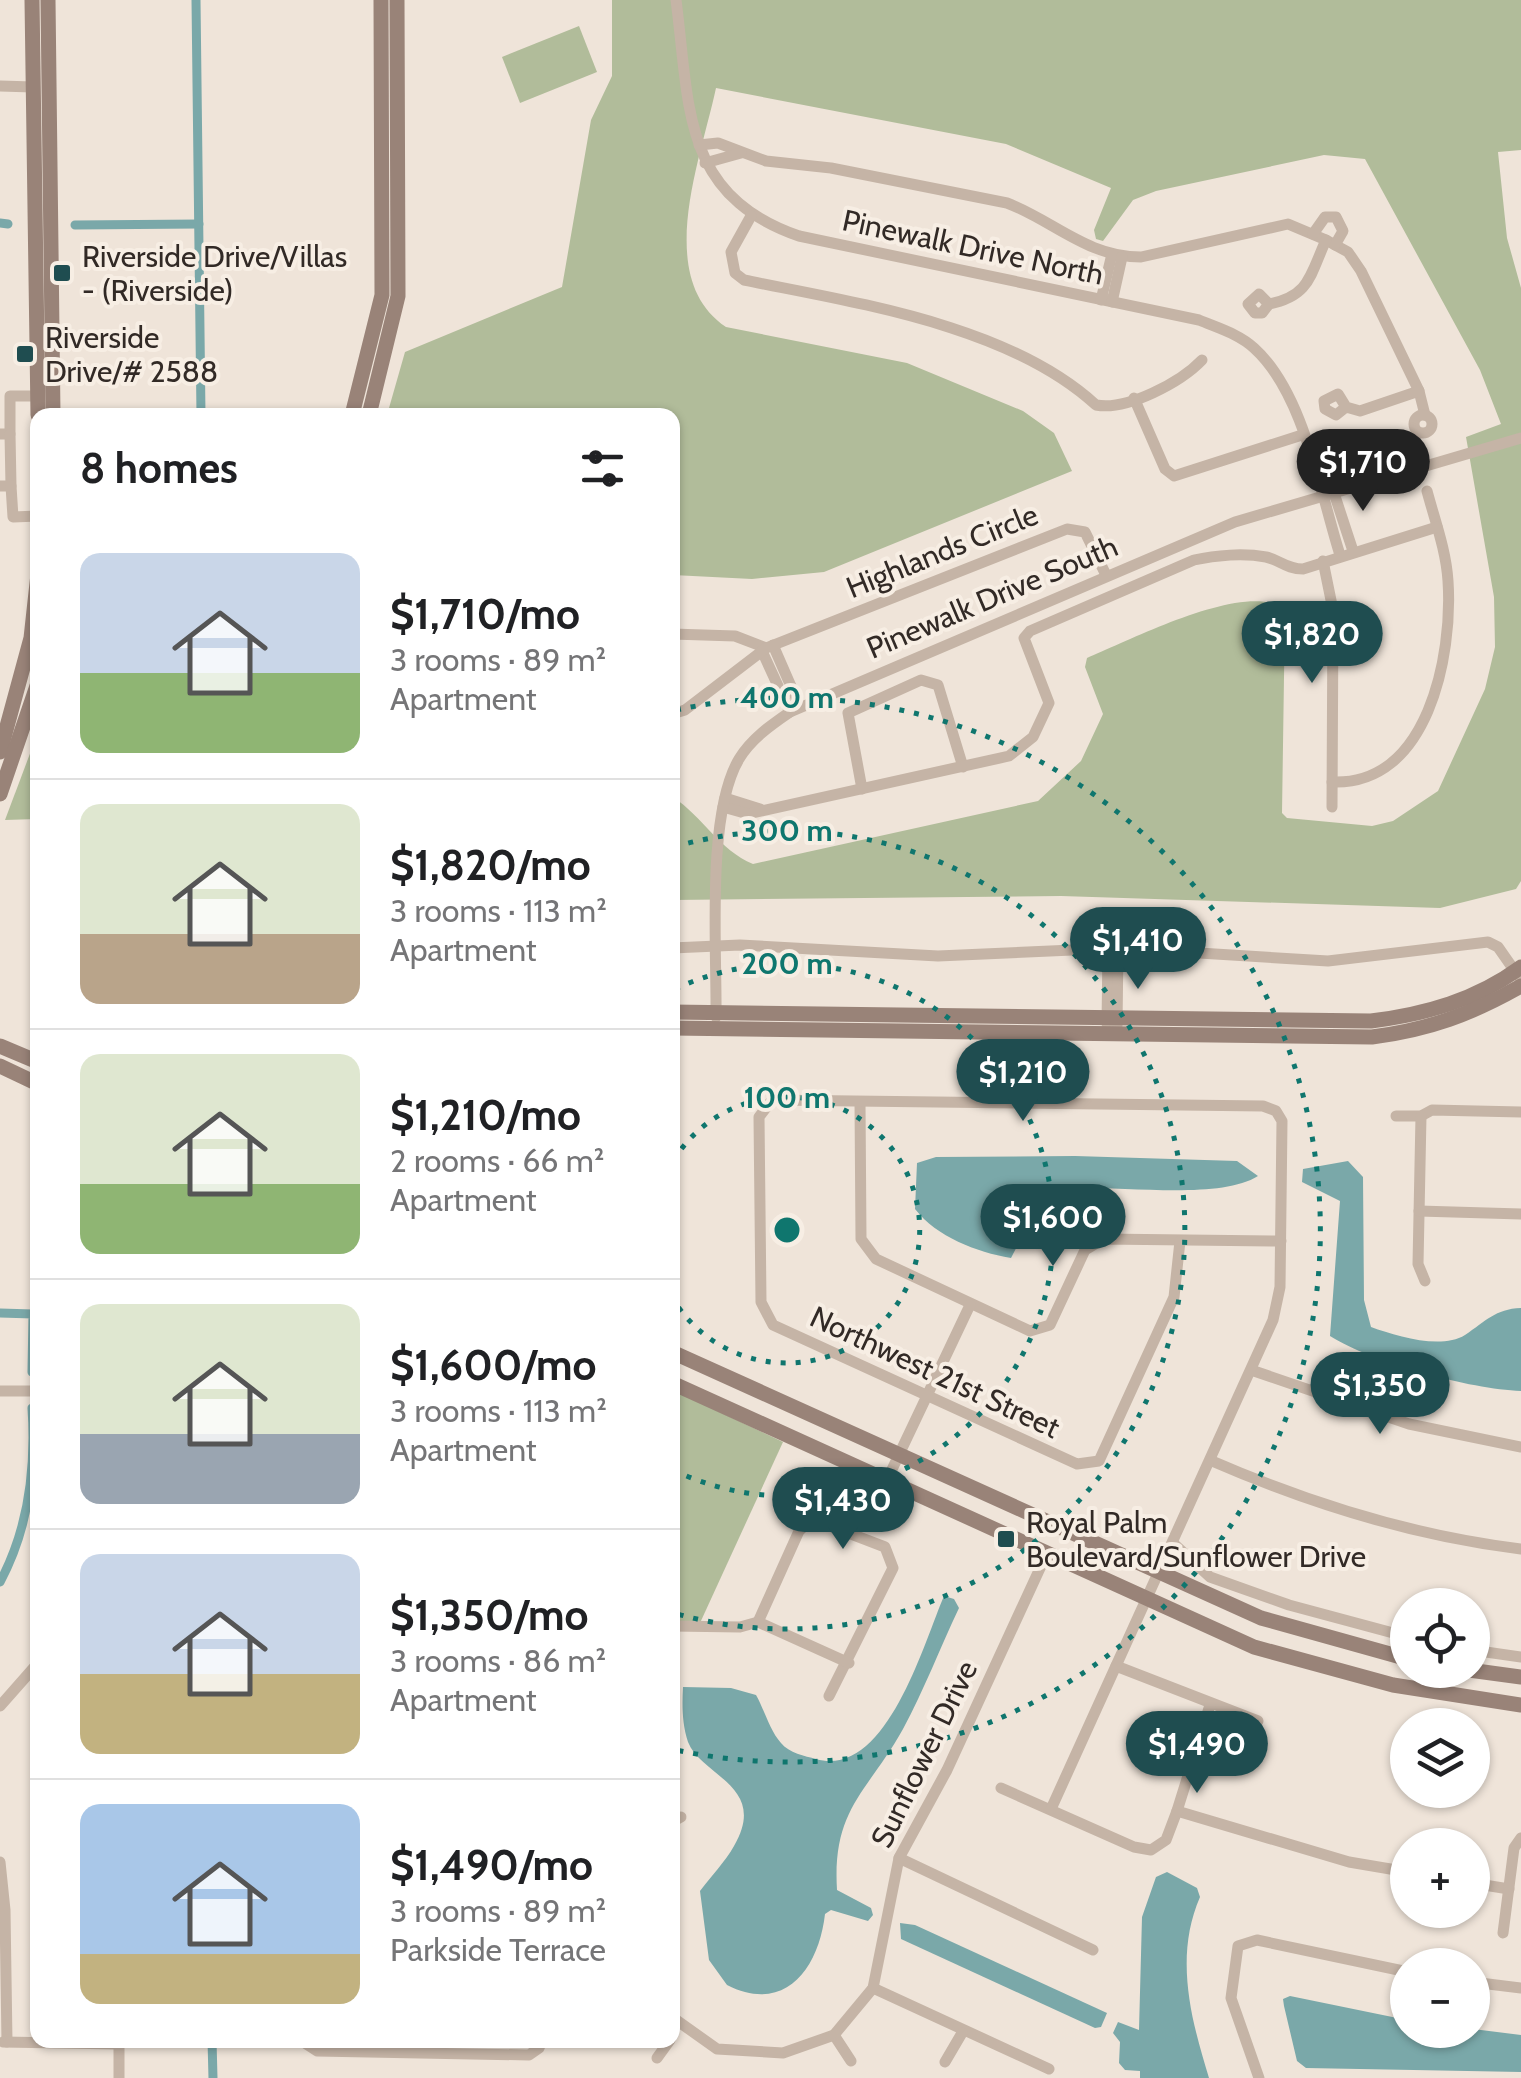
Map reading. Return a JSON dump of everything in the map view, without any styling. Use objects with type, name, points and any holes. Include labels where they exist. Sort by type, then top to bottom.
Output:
[{"type":"street","points":[[32,0],[38,408]]},
{"type":"street","points":[[48,0],[53,408]]},
{"type":"street","points":[[372,408],[398,296],[381,0]]},
{"type":"street","points":[[354,408],[374,340],[392,218],[396,0]]},
{"type":"street","name":"Pinewalk Drive North","points":[[676,0],[692,127],[705,163],[751,216],[799,236],[1198,320],[1253,347],[1290,397],[1327,492]]},
{"type":"street","points":[[33,87],[50,66]]},
{"type":"street","points":[[0,86],[33,87],[50,108]]},
{"type":"street","points":[[699,145],[718,143],[766,162],[830,168],[1007,202],[1034,213],[1082,246],[1116,255],[1141,256],[1288,224],[1348,252],[1420,391],[1425,415]]},
{"type":"street","points":[[705,163],[741,153]]},
{"type":"street","points":[[751,216],[731,252],[735,274],[744,280],[923,318],[1058,374],[1096,405],[1106,407],[1134,398],[1186,376],[1202,360]]},
{"type":"street","points":[[1269,304],[1292,300],[1303,290],[1342,230],[1336,217],[1324,217],[1313,234]]},
{"type":"street","points":[[1106,301],[1116,255]]},
{"type":"street","points":[[1346,408],[1360,411],[1420,391]]},
{"type":"street","points":[[30,516],[13,517],[5,486],[5,434],[10,396],[37,396]]},
{"type":"street","points":[[1134,398],[1165,468],[1174,476],[1302,435]]},
{"type":"street","name":"Pinewalk Drive South","points":[[716,1024],[724,803],[742,754],[795,709],[1235,522],[1521,438]]},
{"type":"street","points":[[1332,782],[1364,781],[1390,766],[1433,697],[1442,670],[1449,608],[1445,553],[1427,491]]},
{"type":"street","points":[[1327,492],[1353,551]]},
{"type":"street","points":[[1327,492],[1340,555]]},
{"type":"street","name":"Pinewalk Drive South","points":[[724,803],[748,814],[1009,756],[1042,725],[1049,703],[1024,638],[1030,631],[1214,555],[1269,557],[1286,568],[1437,527]]},
{"type":"street","name":"Highlands Circle","points":[[680,712],[767,648],[1067,529],[1085,532],[1106,575]]},
{"type":"street","points":[[1323,561],[1333,610],[1332,807]]},
{"type":"street","points":[[680,634],[735,636],[767,648],[795,709]]},
{"type":"street","points":[[0,752],[30,642]]},
{"type":"street","name":"Pinewalk Drive South","points":[[862,789],[848,712],[921,680],[938,685],[962,767]]},
{"type":"street","points":[[0,794],[30,706]]},
{"type":"street","points":[[680,948],[938,956],[1113,948],[1344,961],[1488,942],[1498,947],[1519,976],[1418,1015],[1371,1021],[1112,1027],[716,1024],[680,1027]]},
{"type":"street","points":[[1112,1027],[1113,948]]},
{"type":"street","points":[[680,1014],[716,1024]]},
{"type":"street","points":[[0,1046],[30,1059]]},
{"type":"street","points":[[0,1066],[30,1080]]},
{"type":"street","name":"Northwest 21st Street","points":[[860,1102],[772,1100],[764,1106],[760,1136],[761,1302],[773,1325],[926,1397],[1088,1466],[1099,1461],[1174,1298],[1180,1240]]},
{"type":"street","points":[[1052,1808],[1254,1370],[1276,1304],[1281,1241],[1282,1122],[1276,1111],[1263,1106],[860,1102],[861,1239],[867,1251],[970,1305],[1030,1331],[1041,1331],[1050,1325],[1084,1250],[1093,1243],[1281,1241]]},
{"type":"street","points":[[1396,1116],[1421,1116],[1432,1110],[1521,1112]]},
{"type":"street","points":[[1421,1116],[1418,1264],[1426,1281]]},
{"type":"street","points":[[1419,1211],[1521,1214]]},
{"type":"street","points":[[887,1480],[970,1305]]},
{"type":"street","points":[[680,1356],[1158,1575],[1261,1618],[1390,1654]]},
{"type":"street","points":[[1254,1370],[1409,1424],[1521,1447]]},
{"type":"street","points":[[680,1387],[1254,1647],[1393,1685],[1521,1704]]},
{"type":"street","points":[[0,1391],[30,1391]]},
{"type":"street","points":[[1212,1460],[1281,1490],[1370,1519],[1521,1550]]},
{"type":"street","points":[[758,1622],[799,1530],[812,1518],[885,1547],[893,1568],[829,1696]]},
{"type":"street","points":[[1172,1542],[1210,1577],[1288,1605],[1390,1632]]},
{"type":"street","name":"Sunflower Drive","points":[[834,2035],[873,1988],[899,1858],[948,1770],[1047,1553]]},
{"type":"street","points":[[680,1626],[740,1628],[758,1622],[849,1662]]},
{"type":"street","points":[[1490,1653],[1521,1657]]},
{"type":"street","points":[[1116,1666],[1258,1721]]},
{"type":"street","points":[[0,1706],[30,1672]]},
{"type":"street","points":[[1490,1673],[1521,1677]]},
{"type":"street","points":[[1002,1788],[1134,1847],[1151,1850],[1166,1840],[1210,1705]]},
{"type":"street","points":[[1177,1812],[1349,1862],[1390,1869]]},
{"type":"street","points":[[1503,1933],[1514,1848],[1521,1838]]},
{"type":"street","points":[[899,1858],[1094,1950]]},
{"type":"street","points":[[0,1862],[6,1910],[4,2042],[30,2042]]},
{"type":"street","points":[[1490,1886],[1508,1889]]},
{"type":"street","points":[[1260,2078],[1231,1998],[1233,1956],[1246,1941],[1390,1969]]},
{"type":"street","points":[[1490,1984],[1521,1988]]},
{"type":"street","points":[[873,1988],[962,2033],[1049,2069]]},
{"type":"street","points":[[680,2032],[717,2049],[751,2054],[807,2048],[834,2035],[851,2061]]},
{"type":"street","points":[[945,2062],[962,2033]]},
{"type":"street","points":[[119,2048],[120,2078]]},
{"type":"street","points":[[311,2048],[528,2054],[539,2048]]},
{"type":"street","points":[[657,2058],[663,2048]]},
{"type":"green space","points":[[612,0],[1521,0],[1521,150],[1498,152],[1507,238],[1521,288],[1521,881],[1516,889],[1440,908],[1061,896],[680,900],[680,803],[730,850],[753,864],[1038,801],[1081,761],[1103,714],[1085,667],[1087,658],[1187,616],[1243,602],[1267,602],[1285,609],[1282,813],[1287,818],[1372,826],[1393,821],[1438,791],[1485,689],[1495,647],[1494,597],[1466,437],[1501,424],[1480,370],[1365,159],[1324,155],[1156,191],[1133,200],[1103,241],[1096,239],[1094,230],[1111,188],[1006,144],[716,88],[688,216],[687,249],[692,279],[704,306],[726,327],[907,363],[1023,411],[1054,433],[1072,471],[824,572],[752,579],[680,575],[680,408],[389,408],[405,352],[562,287],[591,120],[612,76]]},
{"type":"green space","points":[[579,26],[597,72],[520,103],[502,57]]},
{"type":"green space","points":[[30,754],[30,819],[5,820]]},
{"type":"green space","points":[[680,1393],[783,1442],[700,1623],[680,1622]]},
{"type":"water","points":[[936,1157],[1237,1161],[1258,1176],[1239,1184],[1187,1190],[1047,1189],[1011,1258],[958,1242],[934,1228],[915,1209],[917,1163]]},
{"type":"water","points":[[1348,1161],[1363,1177],[1364,1300],[1371,1327],[1405,1337],[1444,1341],[1465,1335],[1497,1313],[1521,1308],[1521,1391],[1422,1373],[1371,1356],[1330,1336],[1340,1201],[1302,1182],[1303,1169]]},
{"type":"water","points":[[944,1596],[954,1599],[959,1608],[911,1714],[855,1802],[840,1839],[837,1890],[871,1908],[873,1915],[868,1921],[831,1910],[825,1914],[807,1968],[782,1990],[748,1993],[727,1985],[709,1960],[700,1891],[734,1846],[743,1826],[743,1809],[729,1784],[695,1754],[688,1742],[683,1687],[731,1688],[756,1695],[784,1746],[816,1759],[841,1760],[863,1749],[882,1729],[913,1674]]},
{"type":"water","points":[[1167,1872],[1197,1888],[1200,1897],[1188,1942],[1188,1988],[1209,2078],[1140,2078],[1140,2071],[1125,2070],[1119,2063],[1120,2042],[1113,2033],[1118,2022],[1139,2030],[1142,1917],[1156,1877]]},
{"type":"water","points":[[900,1923],[915,1925],[1107,2013],[1101,2027],[1095,2028],[901,1939]]},
{"type":"water","points":[[1290,1996],[1390,2017],[1390,2048],[1490,2048],[1490,2031],[1521,2035],[1521,2072],[1306,2068],[1297,2061],[1283,1999]]},
{"type":"waterway","points":[[196,0],[201,408]]},
{"type":"waterway","points":[[0,223],[8,224]]},
{"type":"waterway","points":[[75,225],[199,224]]},
{"type":"waterway","points":[[0,1313],[30,1314]]},
{"type":"waterway","points":[[0,1582],[18,1540],[30,1479]]},
{"type":"waterway","points":[[212,2048],[213,2078]]},
{"type":"place","name":"Riverside Drive/Villas - (Riverside)","points":[[62,273]]},
{"type":"place","name":"Riverside Drive/# 2588","points":[[25,354]]},
{"type":"place","name":"Royal Palm Boulevard/Sunflower Drive","points":[[1006,1539]]}]
